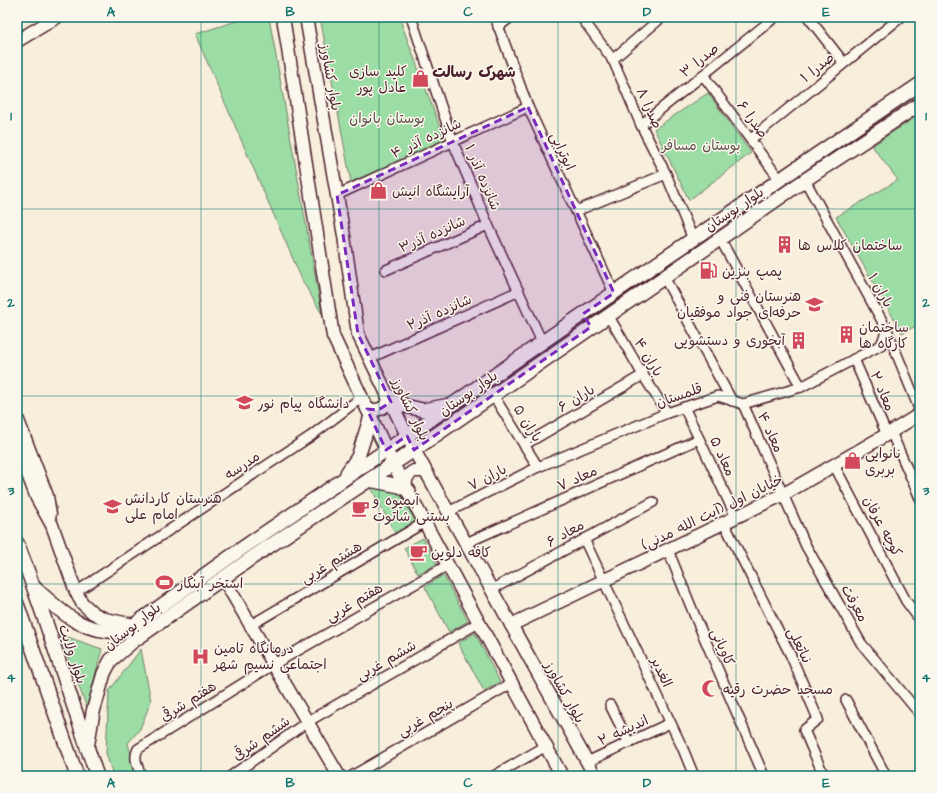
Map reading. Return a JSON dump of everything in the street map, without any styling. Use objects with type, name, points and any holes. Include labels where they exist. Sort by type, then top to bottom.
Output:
[{"type":"main road","name":"بلوار بوستان","points":[[36,589],[62,613],[78,623],[111,632],[129,628],[542,342],[920,84]]},
{"type":"main road","name":"بلوار بوستان","points":[[87,748],[93,712],[104,674],[111,660],[132,642],[223,578],[414,450],[805,180],[920,104]]},
{"type":"main road","points":[[583,314],[591,327]]},
{"type":"main road","points":[[389,398],[404,406],[423,410],[454,404]]},
{"type":"main road","points":[[341,481],[358,457],[369,412]]},
{"type":"main road","points":[[369,480],[400,486],[407,489]]},
{"type":"main road","name":"بلوار ولایت","points":[[17,543],[36,589],[97,776]]},
{"type":"main road","points":[[17,604],[77,776]]},
{"type":"main road","points":[[129,628],[123,639],[127,642],[132,642]]},
{"type":"street","points":[[17,41],[57,17]]},
{"type":"street","points":[[282,17],[333,336],[393,464],[480,622],[562,776]]},
{"type":"street","name":"بلوار کشاورز","points":[[306,17],[337,195],[358,334],[414,450],[594,776]]},
{"type":"street","name":"شانزده آذر ۱","points":[[411,17],[453,142],[488,225],[542,342]]},
{"type":"street","name":"ابوترابی","points":[[494,17],[528,107],[614,293]]},
{"type":"street","points":[[498,27],[511,17]]},
{"type":"street","name":"صدرا ۸","points":[[581,17],[612,60],[641,125],[666,174],[693,239]]},
{"type":"street","points":[[612,60],[662,17]]},
{"type":"street","name":"صدرا ۳","points":[[641,125],[775,17]]},
{"type":"street","points":[[808,17],[844,63]]},
{"type":"street","name":"صدرا ۱","points":[[751,139],[901,17]]},
{"type":"street","name":"صدرا ۶","points":[[703,75],[780,180]]},
{"type":"street","name":"شانزده آذر ۴","points":[[337,195],[528,107]]},
{"type":"street","points":[[576,211],[666,174]]},
{"type":"street","name":"باران ۱","points":[[805,180],[887,330],[920,412]]},
{"type":"street","name":"شانزده آذر۳","points":[[386,270],[488,225]]},
{"type":"street","points":[[724,246],[801,387]]},
{"type":"street","points":[[664,277],[732,401]]},
{"type":"street","name":"شانزده آذر۲","points":[[370,358],[519,291]]},
{"type":"street","name":"باران ۴","points":[[608,315],[667,413]]},
{"type":"street","points":[[742,404],[801,387],[881,345],[887,330]]},
{"type":"street","name":"معاد ۲","points":[[854,359],[920,498]]},
{"type":"street","name":"باران ۶","points":[[524,444],[643,375]]},
{"type":"street","name":"باران ۵","points":[[494,395],[538,466]]},
{"type":"street","name":"قلمستان","points":[[538,466],[667,413],[718,396],[742,404]]},
{"type":"street","name":"مدرسه","points":[[76,592],[311,436],[362,397]]},
{"type":"street","points":[[369,412],[383,408],[389,398]]},
{"type":"street","name":"معاد ۴","points":[[742,404],[784,494]]},
{"type":"street","name":"معاد ۵","points":[[684,407],[736,518]]},
{"type":"street","name":"خیابان اول (آیت الله مدنی)","points":[[511,625],[784,494],[889,434],[920,412]]},
{"type":"street","points":[[17,418],[47,496],[52,525]]},
{"type":"street","name":"معاد ۷","points":[[466,543],[699,439]]},
{"type":"street","points":[[17,446],[37,498],[52,525],[76,592],[82,603],[93,613],[129,628]]},
{"type":"street","name":"کوچه عرفان","points":[[834,465],[906,601],[920,620]]},
{"type":"street","name":"باران ۷","points":[[448,512],[538,466]]},
{"type":"street","points":[[407,489],[406,482],[410,473],[419,470],[427,474]]},
{"type":"street","name":"معرفت","points":[[784,494],[806,546],[861,643],[920,714]]},
{"type":"street","name":"معاد ۶","points":[[491,590],[653,502]]},
{"type":"street","name":"هشتم غربی","points":[[251,625],[425,522]]},
{"type":"street","name":"نباتعلی","points":[[724,523],[792,656],[818,719],[804,730],[824,776]]},
{"type":"street","name":"الغدیر","points":[[584,539],[683,749],[694,776]]},
{"type":"street","name":"کاویانی","points":[[668,550],[764,776]]},
{"type":"street","name":"هفتم غربی","points":[[274,664],[448,565]]},
{"type":"street","points":[[223,578],[339,776]]},
{"type":"street","name":"ششم غربی","points":[[307,722],[480,622]]},
{"type":"street","name":"هفتم شرقی","points":[[141,776],[135,754],[138,749],[274,664]]},
{"type":"street","name":"پنجم غربی","points":[[352,776],[512,683]]},
{"type":"street","points":[[846,700],[886,776]]},
{"type":"street","points":[[610,705],[629,743]]},
{"type":"street","name":"ششم شرقی","points":[[231,776],[307,722]]},
{"type":"street","name":"اندیشه ۲","points":[[587,762],[670,723]]},
{"type":"street","points":[[494,776],[546,746]]},
{"type":"highlighted area","points":[[528,107],[614,293],[583,314],[591,327],[414,450],[407,436],[386,450],[367,409],[378,410],[391,402],[358,334],[337,195]]},
{"type":"green space","points":[[250,17],[269,17],[322,314],[303,282],[195,34]]},
{"type":"green space","name":"بوستان بانوان","points":[[320,17],[399,17],[447,146],[351,182]]},
{"type":"green space","name":"بوستان مسافر","points":[[708,93],[751,153],[689,200],[654,129]]},
{"type":"green space","points":[[920,114],[920,324],[902,333],[836,217],[898,180],[872,146]]},
{"type":"green space","points":[[389,475],[416,522],[396,535],[370,486]]},
{"type":"green space","points":[[423,538],[437,564],[418,574],[404,548]]},
{"type":"green space","points":[[443,575],[468,621],[449,632],[425,587]]},
{"type":"green space","points":[[475,633],[500,682],[484,691],[458,643]]},
{"type":"green space","points":[[59,634],[102,649],[87,708]]},
{"type":"green space","points":[[141,649],[151,701],[140,729],[128,743],[136,776],[113,776],[106,753],[109,691]]},
{"type":"place","name":"کلید سازی عادل پور","points":[[420,79]]},
{"type":"place","name":"آرایشگاه انیش","points":[[379,191]]},
{"type":"place","name":"ساختمان کلاس ها","points":[[785,245]]},
{"type":"place","name":"پمپ بنزین","points":[[709,271]]},
{"type":"place","name":"هنرستان فنی و حرفه‌ای جواد موفقیان","points":[[814,304]]},
{"type":"place","name":"ساختمان کارگاه ها","points":[[846,335]]},
{"type":"place","name":"آبخوری و دستشویی","points":[[798,340]]},
{"type":"place","name":"دانشگاه پیام نور","points":[[245,403]]},
{"type":"place","name":"نانوایی بربری","points":[[852,461]]},
{"type":"place","name":"هنرستان کاردانش امام علی","points":[[112,506]]},
{"type":"place","name":"آبمیوه و بستنی شاتوت","points":[[360,508]]},
{"type":"place","name":"کافه دلوین","points":[[418,552]]},
{"type":"place","name":"استخر آبنگار","points":[[165,583]]},
{"type":"place","name":"درمانگاه تامین اجتماعی نسیم شهر","points":[[201,656]]},
{"type":"place","name":"مسجد حضرت رقیه","points":[[710,689]]},
{"type":"district","name":"شهرک رسالت","points":[[474,72]]}]
